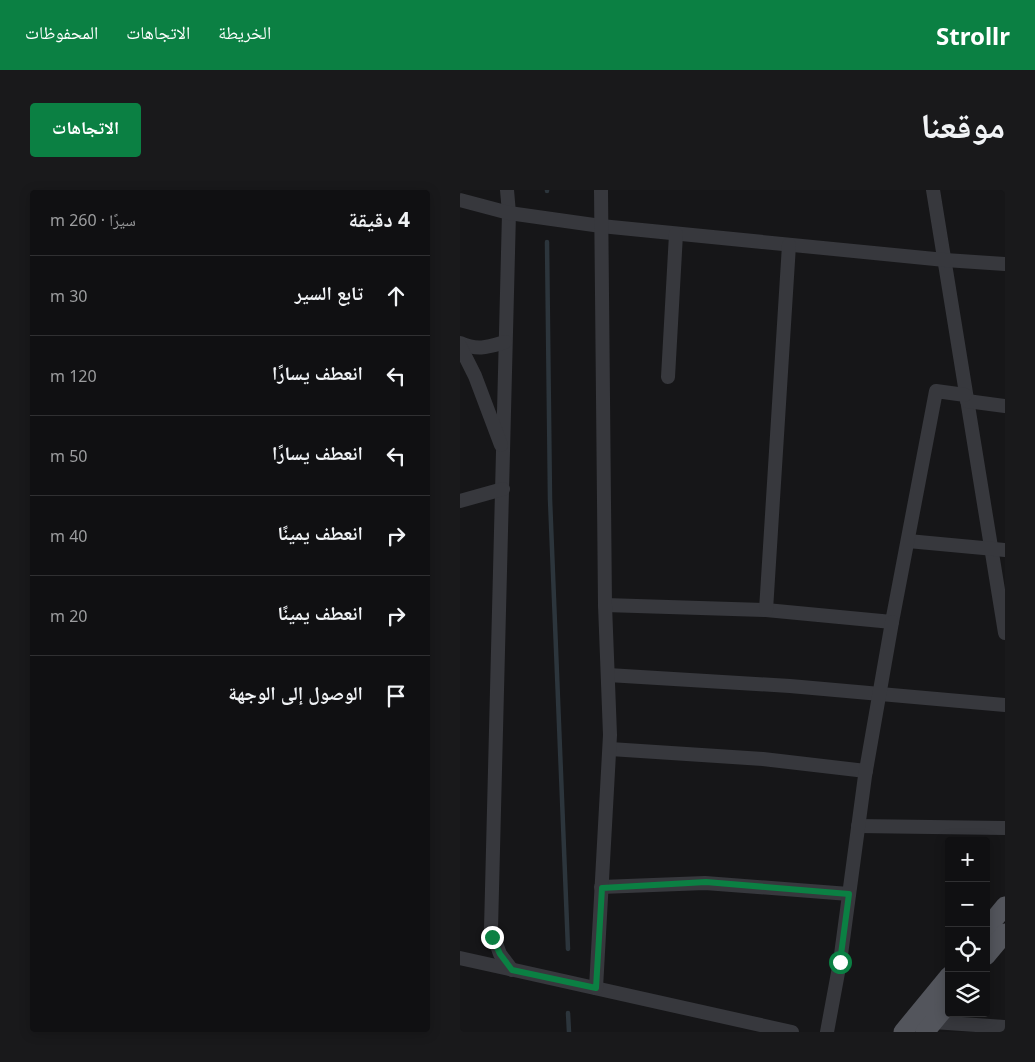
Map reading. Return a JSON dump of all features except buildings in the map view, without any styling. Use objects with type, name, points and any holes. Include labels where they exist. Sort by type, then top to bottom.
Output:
[{"type":"main road","points":[[988,927],[1005,906]]},
{"type":"main road","points":[[990,951],[1005,932]]},
{"type":"main road","points":[[903,1032],[945,981]]},
{"type":"main road","points":[[929,1027],[945,1008]]},
{"type":"street","points":[[507,190],[509,213],[504,452],[490,929],[500,954],[512,970]]},
{"type":"street","points":[[596,988],[610,749],[605,605],[601,190]]},
{"type":"street","points":[[933,190],[966,398],[999,550],[1005,633]]},
{"type":"street","points":[[460,200],[509,213],[601,226],[945,260],[1005,264]]},
{"type":"street","points":[[668,377],[676,234]]},
{"type":"street","points":[[766,610],[789,245]]},
{"type":"street","points":[[460,345],[484,348],[505,342]]},
{"type":"street","points":[[460,345],[475,376],[504,452]]},
{"type":"street","points":[[827,1032],[840,962],[866,771],[936,391],[1005,406]]},
{"type":"street","points":[[460,501],[503,490]]},
{"type":"street","points":[[908,540],[999,550]]},
{"type":"street","points":[[605,605],[766,610],[892,622]]},
{"type":"street","points":[[608,675],[790,686],[1005,706]]},
{"type":"street","points":[[610,749],[763,759],[866,771]]},
{"type":"street","points":[[858,826],[1005,828]]},
{"type":"street","points":[[602,888],[706,882],[849,894]]},
{"type":"street","points":[[460,960],[792,1032]]},
{"type":"street","points":[[929,1027],[1005,1027]]},
{"type":"waterway","points":[[547,242],[550,499],[568,949]]},
{"type":"waterway","points":[[568,1013],[569,1032]]},
{"type":"route","points":[[492,937],[500,954],[512,970],[596,988],[602,888],[706,882],[849,894],[840,962]]}]
